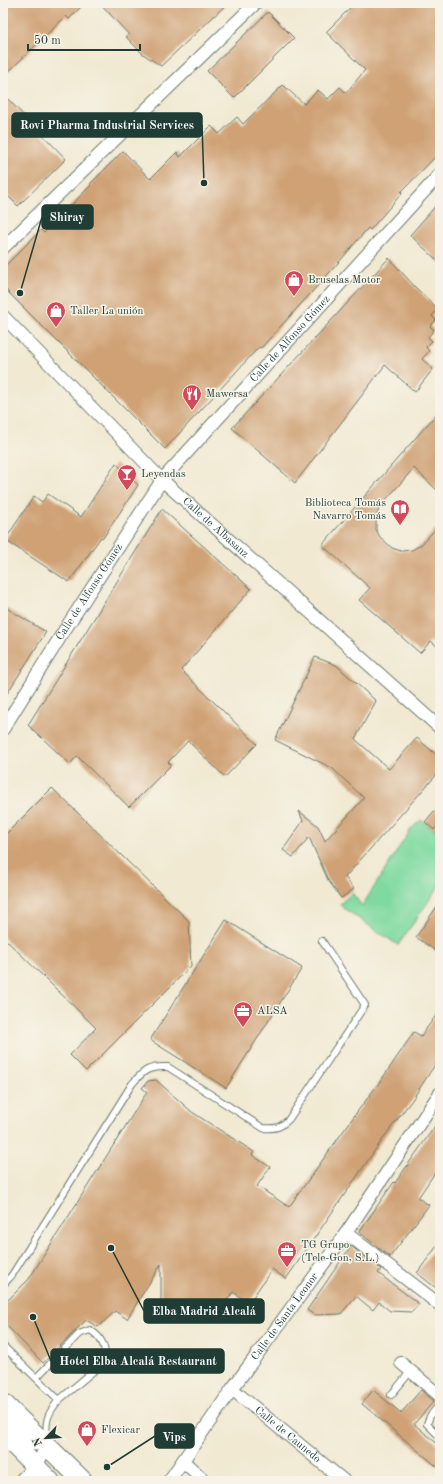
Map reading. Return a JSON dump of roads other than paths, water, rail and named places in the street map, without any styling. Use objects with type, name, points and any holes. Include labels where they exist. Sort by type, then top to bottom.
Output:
[{"type":"main road","points":[[3,1403],[83,1481]]},
{"type":"main road","points":[[3,1434],[47,1476]]},
{"type":"street","points":[[3,248],[256,3]]},
{"type":"street","name":"Calle de Alfonso Gómez","points":[[3,729],[64,631],[162,480],[440,174]]},
{"type":"street","name":"Calle de Albasanz","points":[[3,316],[162,480],[440,728]]},
{"type":"street","name":"Calle de Santa Leonor","points":[[169,1481],[232,1388],[346,1233],[440,1093]]},
{"type":"street","points":[[346,1233],[440,1304]]},
{"type":"street","points":[[401,1363],[440,1396]]},
{"type":"street","name":"Calle de Caunedo","points":[[232,1388],[344,1481]]},
{"type":"street","points":[[3,1421],[30,1444],[47,1446],[47,1476],[22,1481]]},
{"type":"street","points":[[183,1461],[205,1481]]},
{"type":"lane","points":[[3,1285],[12,1275],[132,1084],[142,1072],[155,1067],[168,1067],[263,1128],[278,1128],[290,1119],[365,1005],[322,941]]},
{"type":"lane","points":[[36,1378],[79,1334],[90,1330],[102,1341],[105,1350],[102,1364],[59,1400],[50,1411],[46,1425],[47,1446]]},
{"type":"lane","points":[[3,1346],[59,1400]]},
{"type":"lane","points":[[391,1396],[411,1371]]},
{"type":"lane","points":[[440,1404],[430,1416],[427,1424],[440,1436]]},
{"type":"place","name":"Rovi Pharma Industrial Services","points":[[204,183]]},
{"type":"place","name":"Shiray","points":[[20,293]]},
{"type":"place","name":"Bruselas Motor","points":[[294,297]]},
{"type":"place","name":"Taller La unión","points":[[56,328]]},
{"type":"place","name":"Mawersa","points":[[192,411]]},
{"type":"place","name":"Leyendas","points":[[127,491]]},
{"type":"place","name":"Biblioteca Tomás Navarro Tomás","points":[[400,526]]},
{"type":"place","name":"ALSA","points":[[243,1028]]},
{"type":"place","name":"Elba Madrid Alcalá","points":[[111,1248]]},
{"type":"place","name":"TG Grupo (Tele-Gon, S.L.)","points":[[287,1268]]},
{"type":"place","name":"Hotel Elba Alcalá Restaurant","points":[[33,1317]]},
{"type":"place","name":"Flexicar","points":[[87,1447]]},
{"type":"place","name":"Vips","points":[[107,1467]]}]
